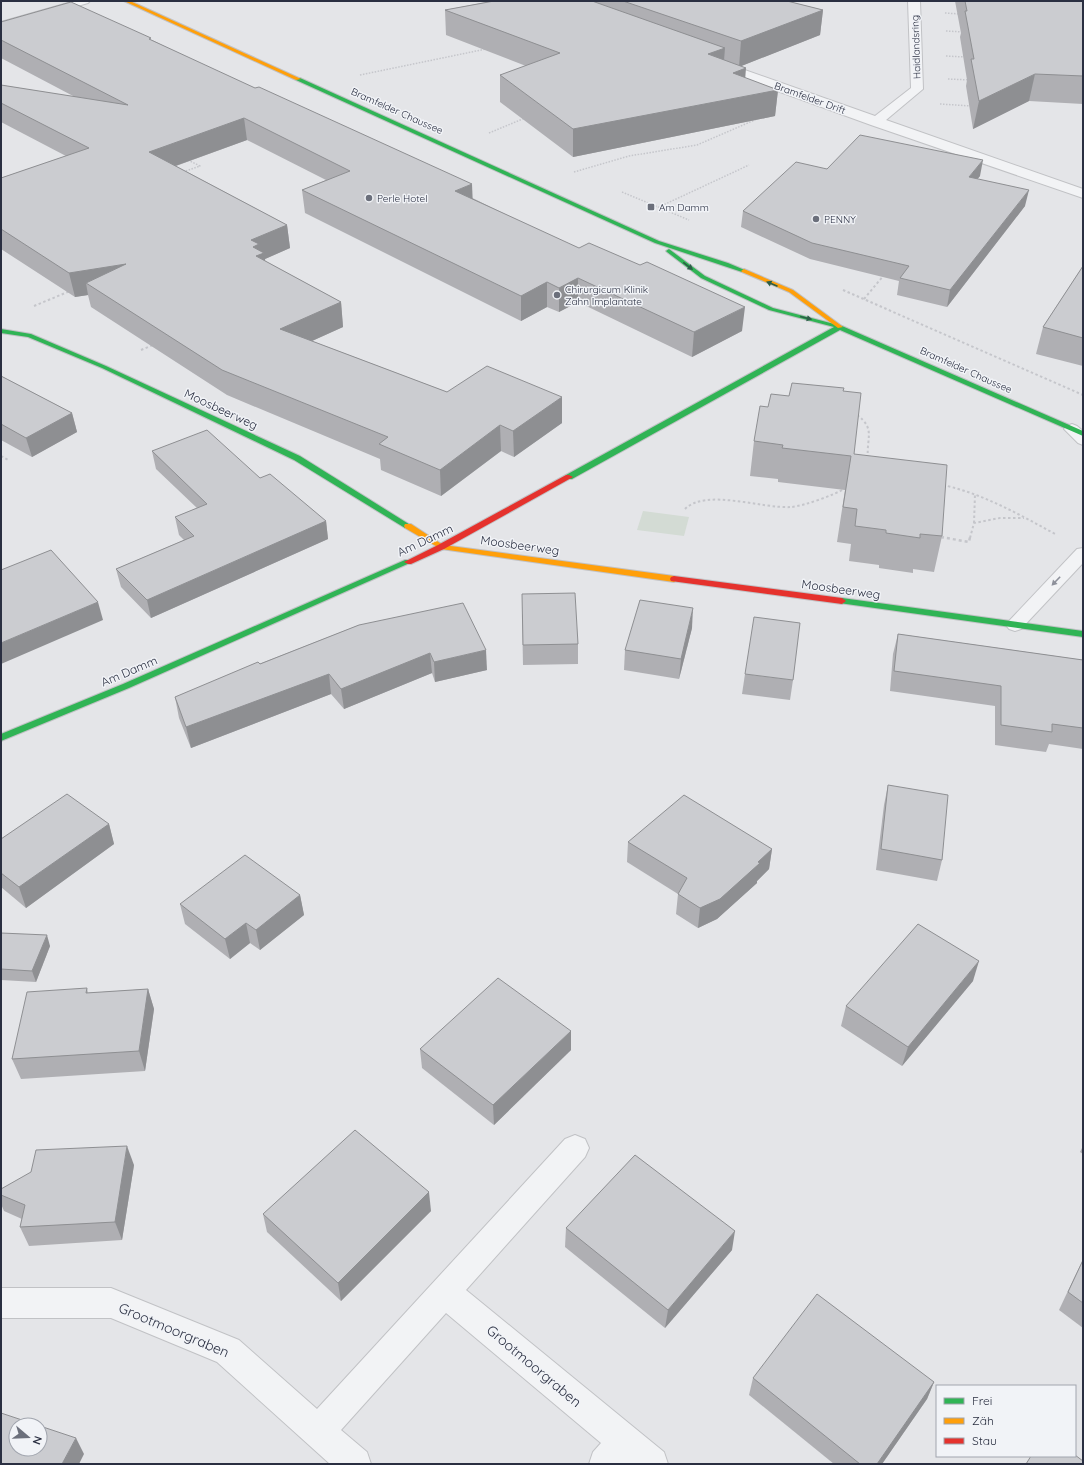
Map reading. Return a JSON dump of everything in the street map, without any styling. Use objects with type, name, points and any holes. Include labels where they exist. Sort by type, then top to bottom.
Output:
[{"type":"street","name":"Bramfelder Chaussee","points":[[126,1],[657,242],[726,264],[791,291],[840,327]]},
{"type":"street","name":"Haidlandsring","points":[[876,122],[917,89],[914,6]]},
{"type":"street","name":"Bramfelder Drift","points":[[706,61],[807,98],[1083,194]]},
{"type":"street","name":"Bramfelder Chaussee","points":[[657,242],[703,277],[771,310],[840,327],[1077,431]]},
{"type":"street","name":"Am Damm","points":[[1,738],[126,686],[441,547],[840,327]]},
{"type":"street","name":"Moosbeerweg","points":[[4,331],[29,335],[104,367],[297,458],[441,547],[1083,634]]},
{"type":"street","points":[[319,1430],[575,1148]]},
{"type":"street","name":"Grootmoorgraben","points":[[445,1292],[614,1452],[652,1464]]},
{"type":"street","name":"Grootmoorgraben","points":[[1,1303],[111,1303],[228,1351],[319,1430],[355,1464]]},
{"type":"lane","points":[[2,24],[85,1]]},
{"type":"lane","points":[[1077,431],[1083,440]]},
{"type":"lane","points":[[1015,625],[1083,553]]},
{"type":"path","points":[[914,6],[960,14]]},
{"type":"path","points":[[915,30],[968,32]]},
{"type":"path","points":[[354,76],[488,48]]},
{"type":"path","points":[[916,55],[972,57]]},
{"type":"path","points":[[917,78],[972,80]]},
{"type":"path","points":[[573,172],[629,156],[697,145],[807,98]]},
{"type":"path","points":[[907,98],[931,104],[975,106]]},
{"type":"path","points":[[484,135],[526,118]]},
{"type":"path","points":[[178,174],[200,166],[186,159]]},
{"type":"path","points":[[659,206],[749,165]]},
{"type":"path","points":[[864,299],[889,269]]},
{"type":"path","points":[[4,331],[37,304],[73,289]]},
{"type":"path","points":[[104,367],[153,345]]},
{"type":"path","points":[[853,412],[866,421],[870,428],[867,453],[868,459],[861,458]]},
{"type":"path","points":[[1,456],[8,460]]},
{"type":"path","points":[[685,509],[690,503],[698,500],[711,499],[791,507],[835,495],[851,485]]},
{"type":"path","points":[[941,485],[956,487],[975,494],[1058,535]]},
{"type":"path","points":[[934,536],[969,542],[974,524],[975,494]]},
{"type":"path","points":[[974,524],[1000,518],[1024,518]]},
{"type":"shaded area","points":[[643,511],[689,517],[684,536],[637,530]]},
{"type":"building","points":[[494,1],[592,1],[725,48],[708,54],[746,68],[733,73],[778,90],[573,129],[500,75],[560,53],[445,10]]},
{"type":"building","points":[[623,1],[787,1],[823,10],[741,41]]},
{"type":"building","points":[[965,1],[1083,1],[1083,76],[1035,74],[979,101],[971,59],[974,59],[965,11],[967,11]]},
{"type":"building","points":[[71,2],[151,38],[149,39],[255,88],[259,87],[472,184],[455,191],[579,248],[589,243],[640,265],[647,262],[745,307],[694,332],[578,278],[559,288],[547,282],[521,296],[302,190],[350,171],[244,118],[149,152],[287,225],[251,240],[259,244],[253,247],[264,253],[256,256],[341,302],[280,329],[447,392],[487,366],[562,397],[513,431],[500,425],[440,470],[379,444],[388,437],[222,370],[86,283],[126,264],[69,273],[1,229],[1,178],[89,148],[1,103],[1,85],[128,105],[1,40],[1,22]]},
{"type":"building","points":[[860,135],[983,160],[969,177],[1029,190],[950,290],[900,278],[909,266],[812,243],[743,211],[796,162],[827,169]]},
{"type":"building","points":[[1083,266],[1083,338],[1043,327]]},
{"type":"building","points":[[1,376],[72,413],[26,438],[1,424]]},
{"type":"building","points":[[792,383],[844,388],[843,391],[861,393],[854,454],[947,465],[942,536],[920,534],[920,538],[886,533],[886,530],[855,526],[857,509],[843,507],[851,456],[782,448],[783,445],[754,441],[760,406],[768,407],[771,394],[789,396]]},
{"type":"building","points":[[207,430],[260,478],[270,474],[326,521],[147,600],[116,569],[194,536],[175,517],[207,504],[152,451]]},
{"type":"building","points":[[51,550],[98,602],[1,643],[1,570]]},
{"type":"building","points":[[575,593],[578,644],[523,645],[522,594]]},
{"type":"building","points":[[640,600],[693,608],[681,659],[625,650]]},
{"type":"building","points":[[463,603],[486,650],[434,662],[430,653],[341,689],[329,674],[186,727],[175,697],[258,662],[260,664],[359,625]]},
{"type":"building","points":[[754,617],[800,623],[793,680],[745,674]]},
{"type":"building","points":[[898,634],[1083,660],[1083,728],[1052,724],[1052,732],[1001,725],[1001,686],[894,671]]},
{"type":"building","points":[[888,785],[948,795],[942,860],[881,849]]},
{"type":"building","points":[[67,794],[109,824],[19,887],[1,873],[1,839]]},
{"type":"building","points":[[684,795],[772,849],[758,862],[760,863],[720,899],[700,908],[678,894],[687,878],[628,842]]},
{"type":"building","points":[[245,855],[300,895],[256,930],[246,923],[225,939],[180,904]]},
{"type":"building","points":[[918,924],[979,961],[908,1047],[846,1006]]},
{"type":"building","points":[[1,933],[47,935],[32,971],[1,969]]},
{"type":"building","points":[[498,978],[571,1031],[493,1105],[420,1049]]},
{"type":"building","points":[[87,988],[86,993],[148,989],[139,1051],[12,1059],[27,992]]},
{"type":"building","points":[[355,1130],[429,1192],[338,1283],[263,1214]]},
{"type":"building","points":[[127,1146],[115,1222],[20,1227],[25,1205],[1,1195],[1,1189],[31,1172],[36,1150]]},
{"type":"building","points":[[635,1155],[735,1231],[668,1310],[566,1228]]},
{"type":"building","points":[[1083,1260],[1083,1303],[1068,1292]]},
{"type":"building","points":[[817,1294],[934,1382],[877,1464],[860,1464],[753,1378]]},
{"type":"building","points":[[1,1413],[13,1417],[8,1417],[8,1457],[48,1457],[48,1429],[76,1438],[62,1464],[1,1464]]},
{"type":"building","points":[[1076,1456],[1083,1461],[1083,1464],[1026,1464],[1030,1457],[1076,1457]]},
{"type":"traffic: fast","points":[[298,79],[657,242],[744,271]]},
{"type":"traffic: fast","points":[[669,251],[703,277],[771,309],[840,327],[1083,434]]},
{"type":"traffic: fast","points":[[569,477],[840,327]]},
{"type":"traffic: fast","points":[[1,331],[29,335],[104,367],[297,458],[408,526]]},
{"type":"traffic: fast","points":[[1,738],[126,686],[408,562]]},
{"type":"traffic: fast","points":[[842,601],[1083,634]]},
{"type":"traffic: slow","points":[[126,1],[298,79]]},
{"type":"traffic: slow","points":[[744,271],[791,291],[840,327]]},
{"type":"traffic: slow","points":[[408,526],[441,547],[674,579]]},
{"type":"traffic: jam","points":[[408,562],[441,547],[569,477]]},
{"type":"traffic: jam","points":[[674,579],[842,601]]},
{"type":"place","name":"Perle Hotel","points":[[369,198]]},
{"type":"place","name":"Am Damm","points":[[651,207]]},
{"type":"place","name":"PENNY","points":[[816,219]]},
{"type":"place","name":"Chirurgicum Klinik Zahn Implantate","points":[[557,295]]}]
